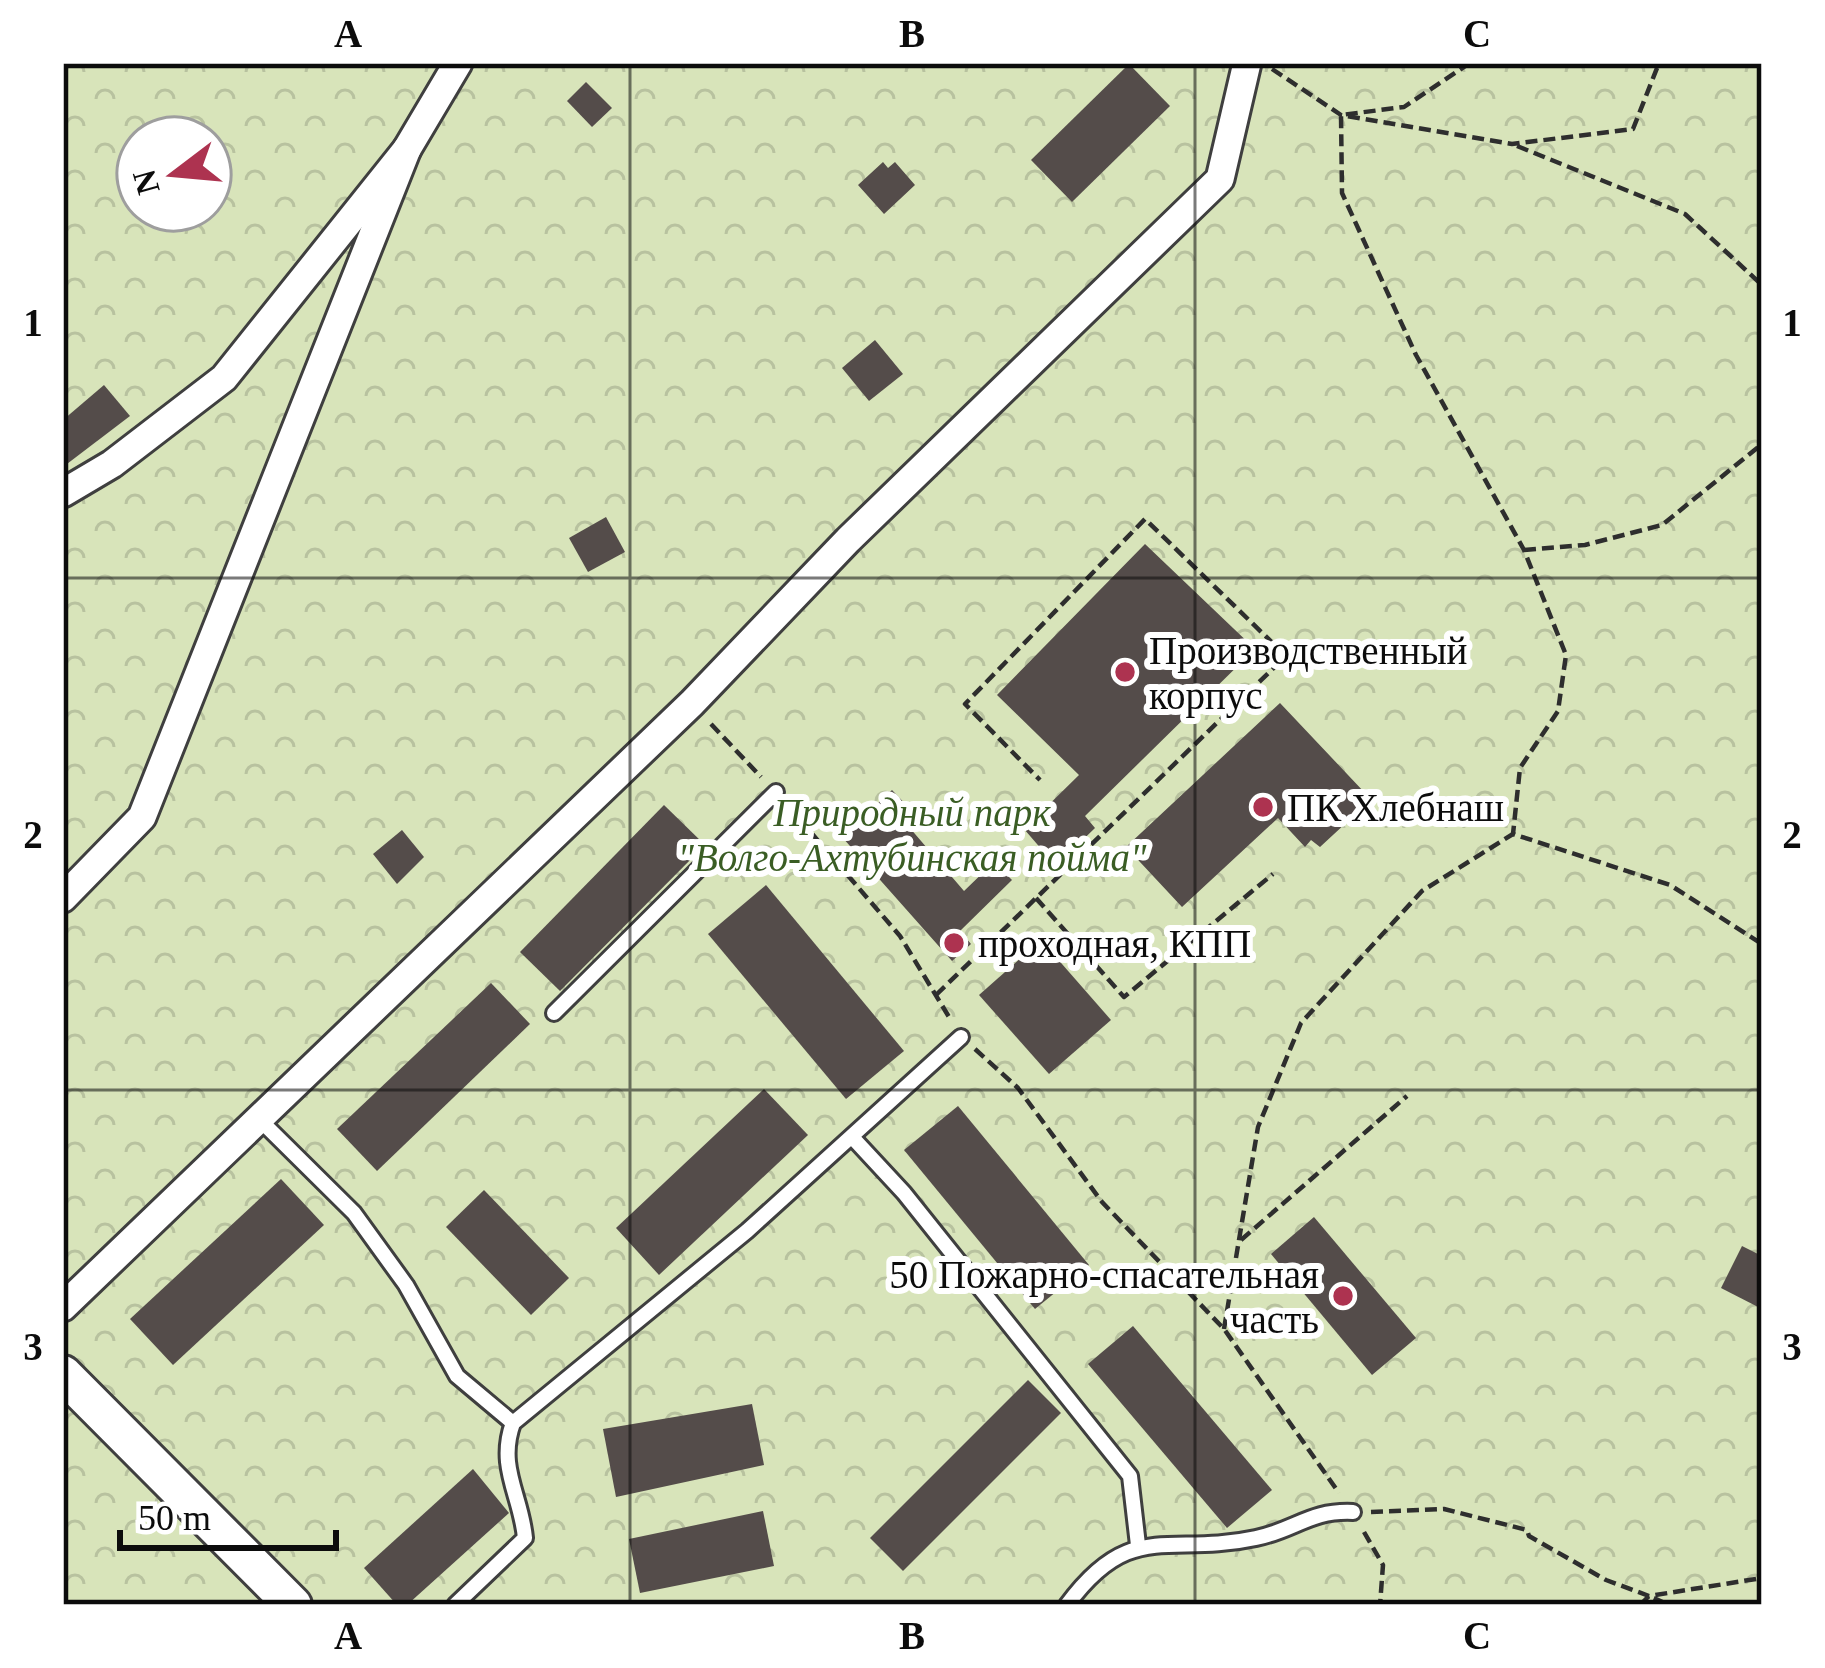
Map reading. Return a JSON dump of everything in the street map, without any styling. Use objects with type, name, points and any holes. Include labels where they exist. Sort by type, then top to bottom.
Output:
[{"type":"street","points":[[63,494],[112,464],[224,377],[406,149],[458,63]]},
{"type":"street","points":[[63,1307],[692,703],[848,540],[1220,178],[1247,63]]},
{"type":"street","points":[[63,898],[142,818],[406,149]]},
{"type":"street","points":[[63,1375],[293,1605]]},
{"type":"lane","points":[[554,1013],[776,792]]},
{"type":"lane","points":[[455,1605],[525,1538],[504,1448],[513,1423],[853,1138],[961,1037]]},
{"type":"lane","points":[[259,1119],[354,1213],[406,1285],[457,1376],[513,1423]]},
{"type":"lane","points":[[853,1138],[904,1193],[1130,1476],[1138,1545]]},
{"type":"lane","points":[[1067,1605],[1092,1571],[1138,1545],[1258,1538],[1321,1510],[1353,1512]]},
{"type":"path","points":[[1264,63],[1341,116],[1512,144],[1685,214],[1762,285]]},
{"type":"path","points":[[1341,116],[1404,107],[1470,63]]},
{"type":"path","points":[[1512,144],[1633,130],[1659,63]]},
{"type":"path","points":[[1341,116],[1342,193],[1416,356],[1524,550],[1566,655],[1558,711],[1520,767],[1513,833]]},
{"type":"path","points":[[1524,550],[1586,545],[1663,525],[1762,444]]},
{"type":"path","points":[[936,995],[1286,656],[1145,519],[965,704],[1040,780]]},
{"type":"path","points":[[692,703],[900,936],[961,1037],[1018,1088],[1102,1202],[1225,1330],[1353,1512],[1383,1565],[1380,1605]]},
{"type":"path","points":[[1513,833],[1670,884],[1762,944]]},
{"type":"path","points":[[1225,1330],[1258,1127],[1301,1023],[1422,891],[1513,833]]},
{"type":"path","points":[[1036,898],[1124,997],[1273,874]]},
{"type":"path","points":[[1241,1240],[1407,1096]]},
{"type":"path","points":[[1353,1512],[1444,1509],[1527,1530],[1529,1536],[1606,1580],[1669,1605]]},
{"type":"path","points":[[1640,1605],[1649,1596],[1762,1578]]},
{"type":"green space","name":"Природный парк \"Волго-Ахтубинская пойма\"","points":[[63,63],[1762,63],[1762,1605],[63,1605]]},
{"type":"building","points":[[1129,64],[1170,106],[1072,202],[1031,160]]},
{"type":"building","points":[[586,82],[612,108],[592,127],[567,101]]},
{"type":"building","points":[[883,162],[888,168],[895,162],[915,185],[884,214],[858,185]]},
{"type":"building","points":[[875,340],[903,374],[869,401],[842,368]]},
{"type":"building","points":[[104,385],[130,416],[63,467],[63,420]]},
{"type":"building","points":[[606,517],[625,552],[588,572],[569,538]]},
{"type":"building","name":"Производственный корпус","points":[[1145,544],[1255,649],[1085,816],[1095,828],[1056,866],[1024,829],[1079,775],[997,695]]},
{"type":"building","name":"ПК Хлебнаш","points":[[1280,703],[1365,793],[1354,804],[1360,810],[1320,847],[1311,840],[1305,847],[1278,818],[1182,907],[1126,847]]},
{"type":"building","points":[[892,790],[912,811],[903,820],[964,891],[994,862],[1012,880],[960,931],[971,944],[952,961],[842,837]]},
{"type":"building","points":[[664,805],[705,845],[560,991],[520,952]]},
{"type":"building","points":[[402,830],[424,857],[397,884],[373,854]]},
{"type":"building","points":[[766,885],[904,1051],[846,1099],[708,934]]},
{"type":"building","points":[[1041,940],[1111,1020],[1049,1074],[979,995]]},
{"type":"building","points":[[491,983],[530,1024],[377,1171],[337,1129]]},
{"type":"building","points":[[764,1089],[808,1135],[659,1275],[616,1228]]},
{"type":"building","points":[[958,1106],[1089,1265],[1035,1309],[904,1150]]},
{"type":"building","points":[[281,1179],[324,1225],[173,1365],[130,1319]]},
{"type":"building","points":[[484,1190],[569,1278],[531,1315],[446,1227]]},
{"type":"building","name":"50 Пожарно-спасательная часть","points":[[1314,1217],[1416,1338],[1372,1375],[1271,1254]]},
{"type":"building","points":[[1742,1246],[1762,1256],[1762,1309],[1721,1288]]},
{"type":"building","points":[[1133,1326],[1272,1490],[1227,1528],[1088,1364]]},
{"type":"building","points":[[1028,1380],[1061,1413],[903,1571],[870,1538]]},
{"type":"building","points":[[752,1404],[764,1465],[616,1497],[603,1429]]},
{"type":"building","points":[[473,1469],[509,1513],[407,1605],[397,1605],[364,1568]]},
{"type":"building","points":[[763,1511],[774,1566],[640,1593],[629,1539]]},
{"type":"place","name":"Производственный корпус","points":[[1125,672]]},
{"type":"place","name":"ПК Хлебнаш","points":[[1263,807]]},
{"type":"place","name":"проходная, КПП","points":[[954,943]]},
{"type":"place","name":"50 Пожарно-спасательная часть","points":[[1343,1296]]}]
